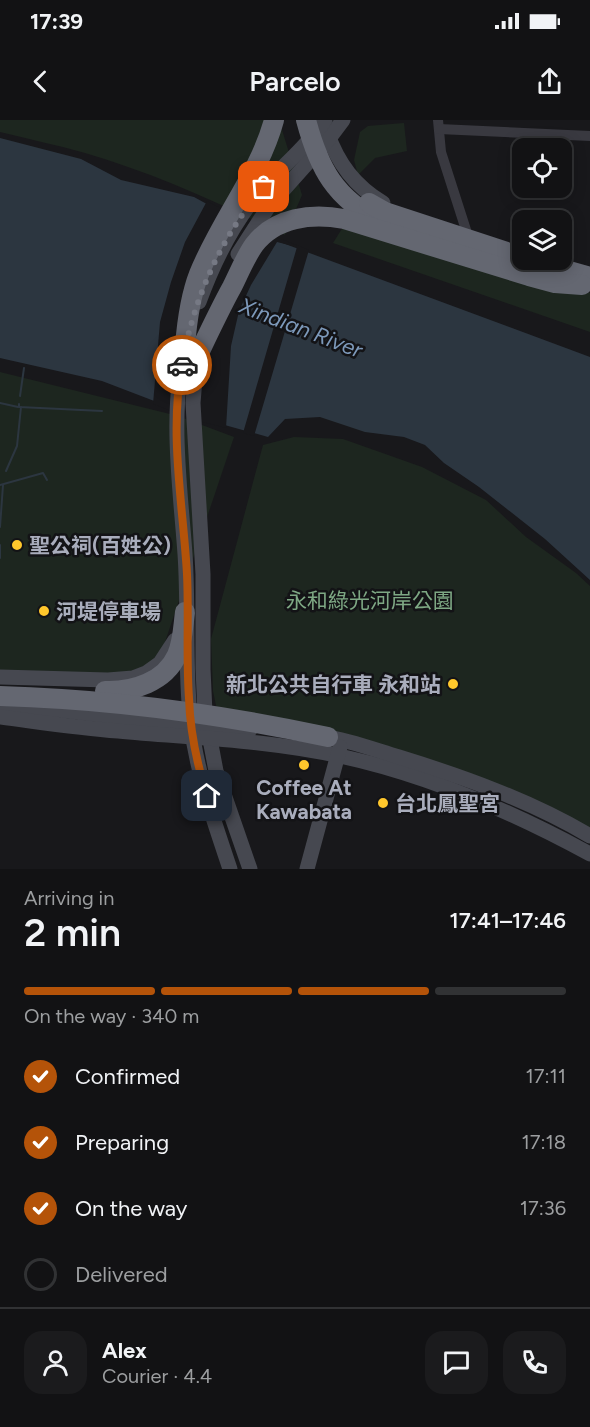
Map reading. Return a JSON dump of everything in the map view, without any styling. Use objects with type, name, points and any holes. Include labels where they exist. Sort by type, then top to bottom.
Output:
[{"type":"highway","points":[[193,348],[188,318],[200,273],[258,160],[274,120]]},
{"type":"highway","points":[[306,120],[317,157],[331,183],[354,206],[384,213],[512,254]]},
{"type":"highway","points":[[316,120],[324,148],[339,174],[360,196],[384,213],[588,280]]},
{"type":"highway","points":[[193,348],[255,245],[273,228],[293,219],[320,216],[344,219],[555,283],[588,280]]},
{"type":"highway","points":[[559,270],[588,280]]},
{"type":"highway","points":[[0,690],[42,688],[128,691],[143,685],[169,669],[182,638],[185,612]]},
{"type":"highway","points":[[0,696],[99,700],[246,720],[335,739]]},
{"type":"main road","points":[[250,869],[223,792],[212,752],[203,696],[203,574],[193,402],[195,379],[193,348],[194,315],[213,268],[234,227],[254,198],[324,120],[334,150],[345,170],[384,213],[466,233],[512,248]]},
{"type":"main road","points":[[230,869],[195,752],[191,723],[187,575],[177,436],[177,404],[193,348],[208,322],[225,279],[245,242],[269,206],[343,120]]},
{"type":"main road","points":[[568,270],[588,280]]},
{"type":"main road","points":[[0,677],[108,680],[133,678],[146,673],[160,663],[176,638],[185,612],[187,575]]},
{"type":"main road","points":[[0,707],[58,710],[228,735],[388,768],[537,825],[590,854]]},
{"type":"main road","points":[[0,717],[117,731],[335,739],[464,777],[564,820],[590,836]]},
{"type":"main road","points":[[307,869],[338,756],[335,739]]},
{"type":"street","points":[[466,233],[441,153],[438,124],[590,136]]},
{"type":"green space","points":[[0,120],[279,120],[302,195],[285,235],[212,201],[136,170],[85,153],[0,132]]},
{"type":"green space","points":[[404,123],[407,151],[375,158],[358,175],[354,160],[360,132],[368,126]]},
{"type":"green space","points":[[343,227],[590,293],[590,332],[333,243]]},
{"type":"green space","points":[[0,372],[178,416],[234,437],[164,645],[147,682],[0,681]]},
{"type":"green space","name":"永和綠光河岸公園","points":[[294,437],[343,439],[422,467],[486,500],[526,537],[576,573],[590,586],[590,838],[438,766],[217,710],[213,691],[211,639],[263,445]]},
{"type":"water","name":"Xindian River","points":[[0,138],[81,159],[121,180],[194,197],[269,238],[590,357],[590,580],[545,539],[479,487],[444,463],[425,445],[404,437],[365,432],[320,417],[285,419],[268,437],[196,417],[102,381],[0,358]]},
{"type":"pier","points":[[207,201],[271,235],[309,250],[254,436],[243,433],[297,247],[277,242],[251,285],[239,311],[231,346],[226,428],[195,420],[153,404],[160,322],[185,242]]},
{"type":"waterway","points":[[20,396],[24,368]]},
{"type":"waterway","points":[[0,403],[18,407]]},
{"type":"waterway","points":[[19,404],[19,407],[102,411]]},
{"type":"waterway","points":[[6,471],[17,446],[21,407]]},
{"type":"waterway","points":[[0,485],[43,473],[47,480]]},
{"type":"waterway","points":[[0,527],[3,485]]},
{"type":"waterway","points":[[0,545],[0,558]]},
{"type":"way so far","points":[[182,365],[194,315],[213,268],[243,213],[264,187]]},
{"type":"place","name":"聖公祠(百姓公)","points":[[17,545]]},
{"type":"place","name":"河堤停車場","points":[[44,611]]},
{"type":"place","name":"新北公共自行車 永和站","points":[[453,684]]},
{"type":"place","name":"Coffee At Kawabata","points":[[304,765]]},
{"type":"place","name":"台北鳳聖宮","points":[[383,803]]},
{"type":"route","points":[[182,365],[177,404],[177,436],[188,596],[189,699],[195,752],[207,796]]}]
